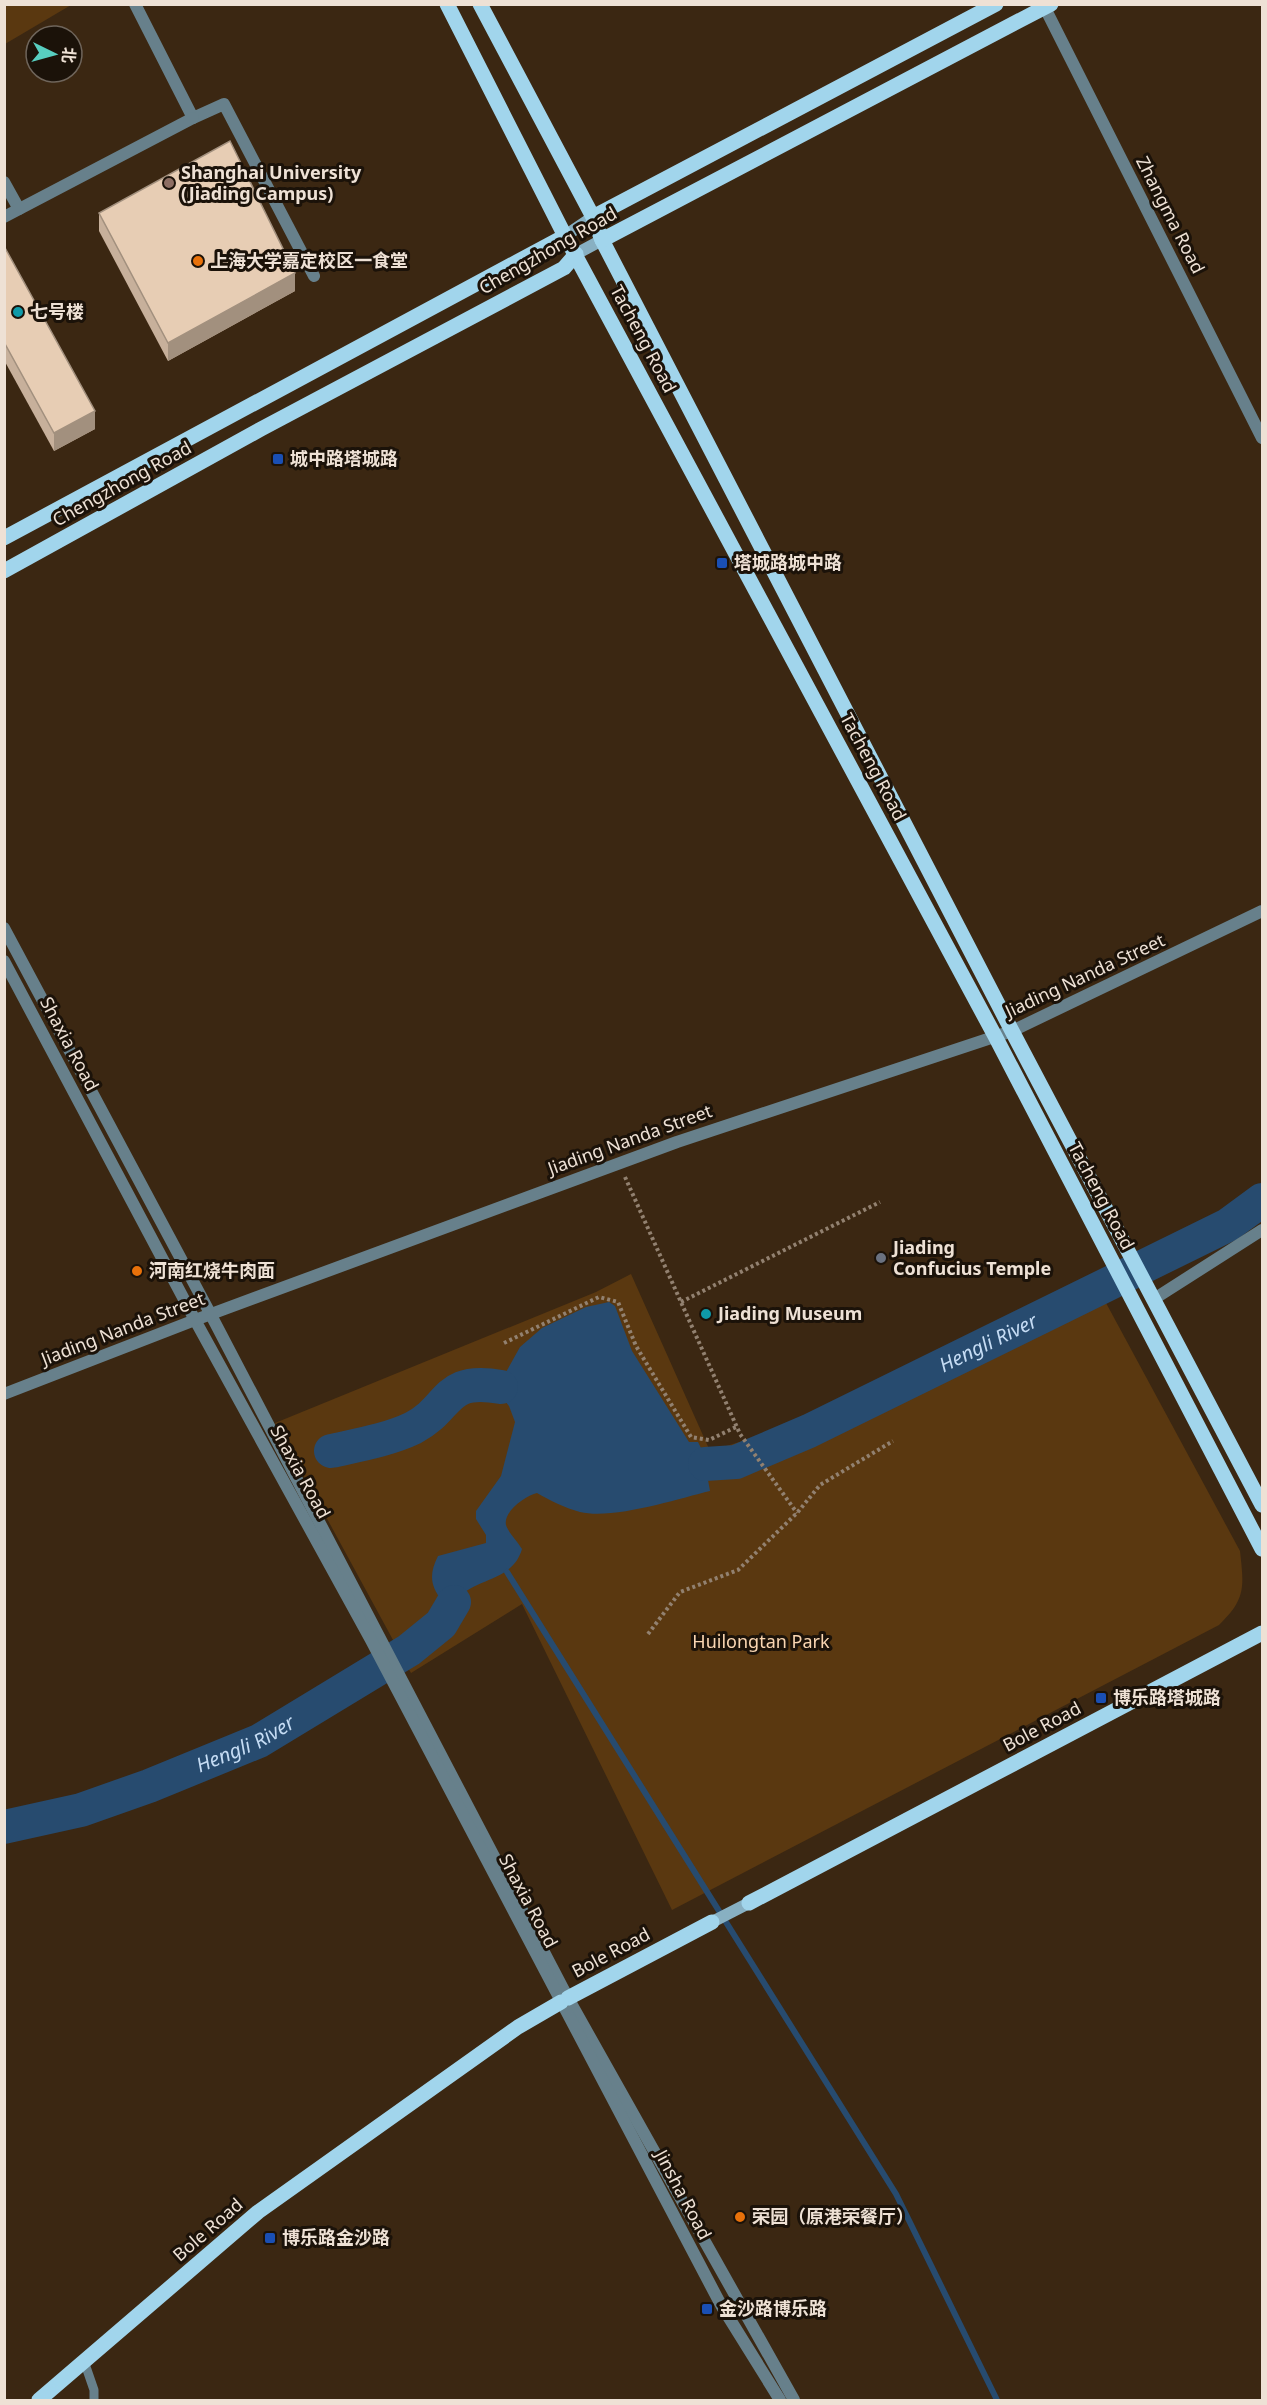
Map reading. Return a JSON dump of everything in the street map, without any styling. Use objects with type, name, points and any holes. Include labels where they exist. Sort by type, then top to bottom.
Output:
[{"type":"main road","name":"Tacheng Road","points":[[447,4],[566,236],[995,1036],[1263,1549]]},
{"type":"main road","name":"Tacheng Road","points":[[480,4],[593,217],[602,240],[1012,1031],[1263,1505]]},
{"type":"main road","points":[[593,217],[996,4]]},
{"type":"main road","name":"Chengzhong Road","points":[[4,571],[261,429],[564,268],[576,254],[1048,6]]},
{"type":"main road","name":"Chengzhong Road","points":[[4,538],[566,236],[593,217]]},
{"type":"main road","name":"Bole Road","points":[[39,2400],[258,2212],[518,2027],[565,2000],[1263,1633]]},
{"type":"street","points":[[135,4],[193,118]]},
{"type":"street","name":"Zhangma Road","points":[[1048,6],[1263,438]]},
{"type":"street","points":[[4,217],[224,104],[314,276]]},
{"type":"street","points":[[4,182],[19,209]]},
{"type":"street","name":"Jiading Nanda Street","points":[[4,1394],[195,1320],[619,1163],[1012,1031],[1263,912]]},
{"type":"street","points":[[4,928],[211,1315],[565,2000],[794,2400]]},
{"type":"street","name":"Shaxia Road","points":[[4,961],[195,1320],[565,2000]]},
{"type":"street","points":[[1154,1299],[1263,1230]]},
{"type":"street","name":"Jinsha Road","points":[[565,2000],[721,2305],[780,2400]]},
{"type":"lane","points":[[84,2361],[94,2390],[94,2400]]},
{"type":"path","points":[[619,1163],[740,1434],[797,1512]]},
{"type":"path","points":[[681,1302],[880,1202]]},
{"type":"path","points":[[504,1343],[598,1297],[618,1302],[636,1347],[691,1437],[709,1440],[736,1426]]},
{"type":"path","points":[[648,1634],[680,1592],[738,1570],[797,1512],[820,1485],[893,1441]]},
{"type":"green space","points":[[5,5],[71,5],[39,24],[24,24],[24,33],[5,44]]},
{"type":"green space","name":"Huilongtan Park","points":[[631,1274],[710,1451],[779,1430],[1092,1277],[1240,1551],[1242,1583],[1239,1600],[1219,1625],[672,1910],[522,1604],[411,1673],[275,1423],[596,1292]]},
{"type":"water","points":[[609,1302],[615,1306],[632,1351],[689,1442],[698,1442],[703,1452],[710,1491],[645,1508],[594,1514],[580,1512],[537,1493],[533,1494],[512,1509],[506,1520],[507,1528],[522,1549],[517,1560],[501,1574],[472,1588],[454,1602],[442,1601],[435,1590],[432,1579],[433,1568],[438,1556],[486,1543],[486,1535],[476,1519],[476,1511],[501,1476],[515,1422],[509,1406],[500,1395],[501,1381],[520,1347],[542,1328],[586,1307]]},
{"type":"building","name":"上海大学嘉定校区一食堂","points":[[230,141],[295,273],[168,343],[99,213]]},
{"type":"building","name":"七号楼","points":[[4,246],[95,411],[54,433],[4,342]]},
{"type":"waterway","name":"Hengli River","points":[[705,1464],[736,1462],[809,1431],[1228,1225],[1262,1200]]},
{"type":"waterway","points":[[331,1451],[383,1439],[413,1428],[426,1420],[450,1396],[468,1386],[501,1387]]},
{"type":"waterway","points":[[507,1572],[896,2194],[997,2400]]},
{"type":"waterway","name":"Hengli River","points":[[4,1827],[81,1810],[149,1786],[259,1741],[409,1650],[441,1624],[454,1602]]},
{"type":"place","name":"Shanghai University (Jiading Campus)","points":[[169,183]]},
{"type":"place","name":"上海大学嘉定校区一食堂","points":[[198,261]]},
{"type":"place","name":"七号楼","points":[[18,312]]},
{"type":"place","name":"城中路塔城路","points":[[278,459]]},
{"type":"place","name":"塔城路城中路","points":[[722,563]]},
{"type":"place","name":"Jiading Confucius Temple","points":[[881,1258]]},
{"type":"place","name":"河南红烧牛肉面","points":[[137,1271]]},
{"type":"place","name":"Jiading Museum","points":[[706,1314]]},
{"type":"place","name":"博乐路塔城路","points":[[1101,1698]]},
{"type":"place","name":"荣园（原港荣餐厅）","points":[[740,2217]]},
{"type":"place","name":"博乐路金沙路","points":[[270,2238]]},
{"type":"place","name":"金沙路博乐路","points":[[707,2309]]}]
